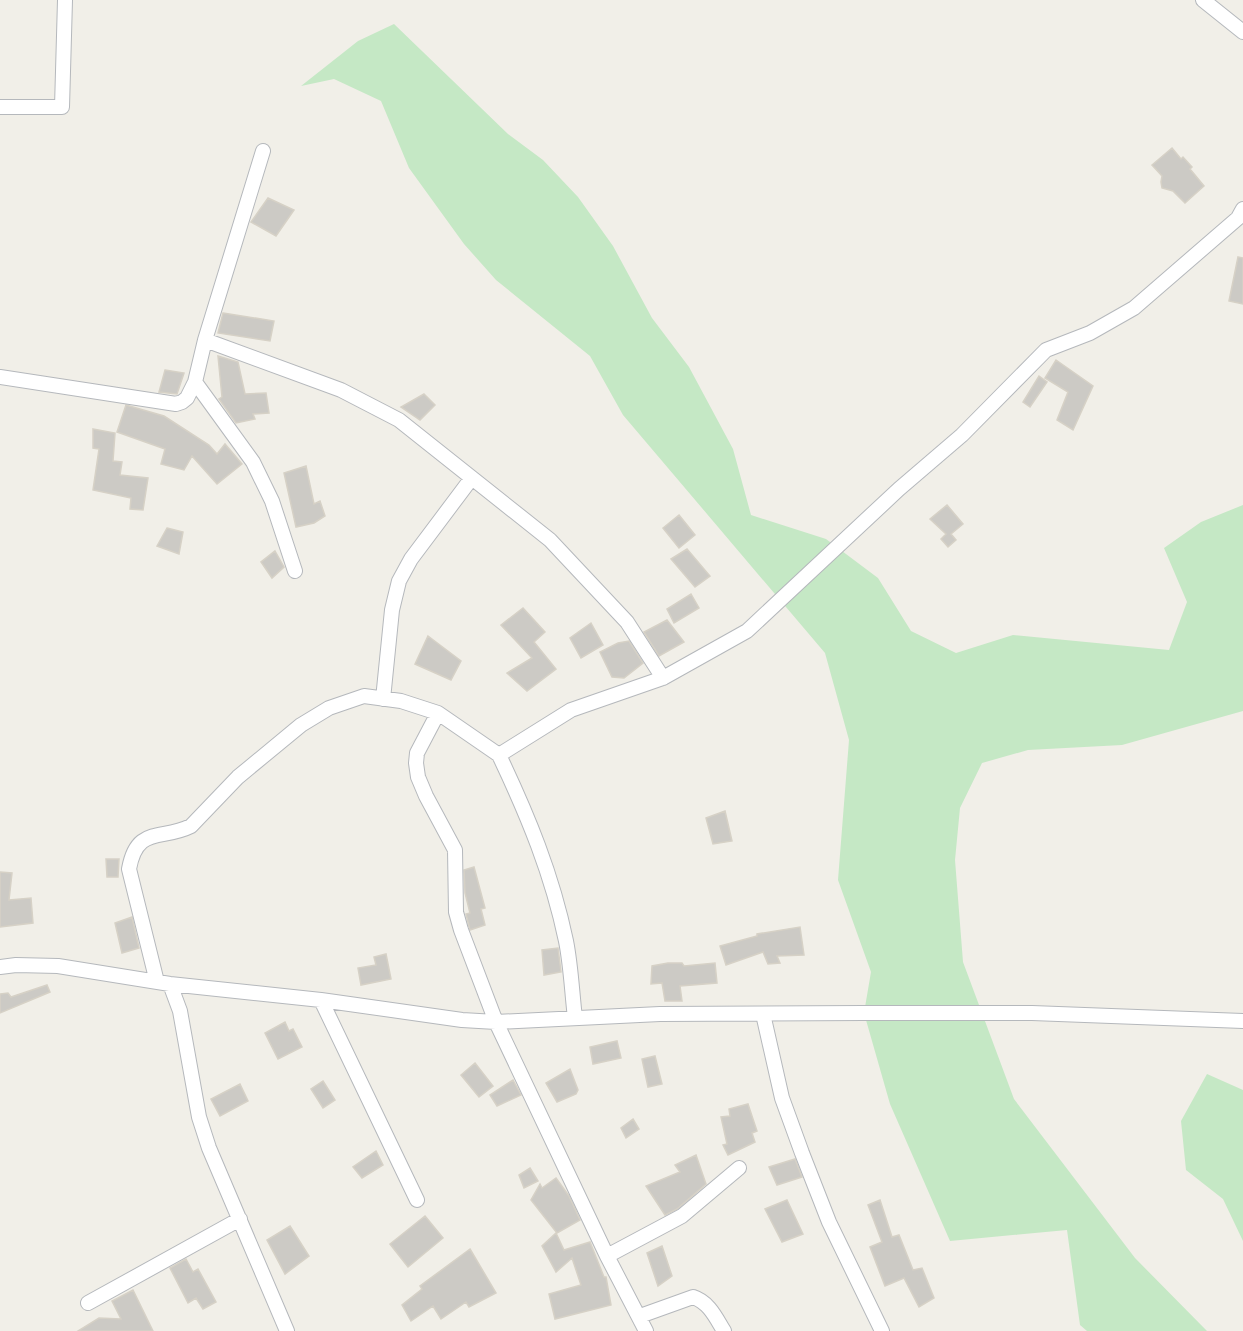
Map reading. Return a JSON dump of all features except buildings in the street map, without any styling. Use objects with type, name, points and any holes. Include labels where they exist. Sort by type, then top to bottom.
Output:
[{"type":"street","points":[[0,106],[62,107],[65,0]]},
{"type":"street","points":[[1203,0],[1243,32]]},
{"type":"street","points":[[0,377],[176,404],[187,398],[195,382],[263,151]]},
{"type":"street","points":[[499,755],[571,710],[663,678],[747,632],[899,489],[962,435],[1046,350],[1090,333],[1134,308],[1238,218],[1243,209]]},
{"type":"street","points":[[206,340],[341,390],[399,420],[550,540],[627,622],[663,678]]},
{"type":"street","points":[[195,382],[253,462],[275,510],[295,571]]},
{"type":"street","points":[[383,699],[392,610],[399,581],[411,559],[471,479]]},
{"type":"street","points":[[287,1331],[209,1148],[199,1117],[180,1011],[164,983],[129,869],[132,851],[149,838],[191,826],[238,777],[300,725],[329,708],[364,696],[401,701],[438,713],[499,755],[528,816],[549,875],[566,942],[575,1018]]},
{"type":"street","points":[[438,713],[417,753],[418,777],[455,850],[457,858],[456,912],[461,930],[496,1022],[607,1256],[646,1331]]},
{"type":"street","points":[[0,967],[58,966],[164,983],[321,1000],[462,1020],[496,1022],[660,1014],[1032,1013],[1243,1021]]},
{"type":"street","points":[[321,1000],[417,1200]]},
{"type":"street","points":[[763,1014],[782,1098],[802,1153],[829,1222],[882,1331]]},
{"type":"street","points":[[607,1256],[682,1216],[739,1168]]},
{"type":"street","points":[[88,1303],[240,1219]]},
{"type":"street","points":[[640,1316],[693,1297],[708,1305],[724,1331]]},
{"type":"green space","points":[[394,24],[508,134],[543,160],[578,197],[613,246],[652,318],[689,367],[733,449],[751,515],[826,539],[878,578],[911,631],[956,653],[1013,635],[1169,650],[1187,602],[1164,548],[1201,522],[1243,505],[1243,711],[1122,745],[1028,750],[982,763],[960,808],[955,860],[963,962],[1014,1099],[1135,1258],[1207,1331],[1087,1331],[1080,1325],[1067,1230],[950,1241],[890,1104],[864,1013],[871,972],[838,880],[849,740],[825,653],[623,415],[590,356],[496,280],[464,244],[409,168],[381,101],[334,79],[301,86],[358,41]]},
{"type":"green space","points":[[1207,1074],[1243,1090],[1243,1241],[1223,1199],[1186,1170],[1181,1121]]}]
